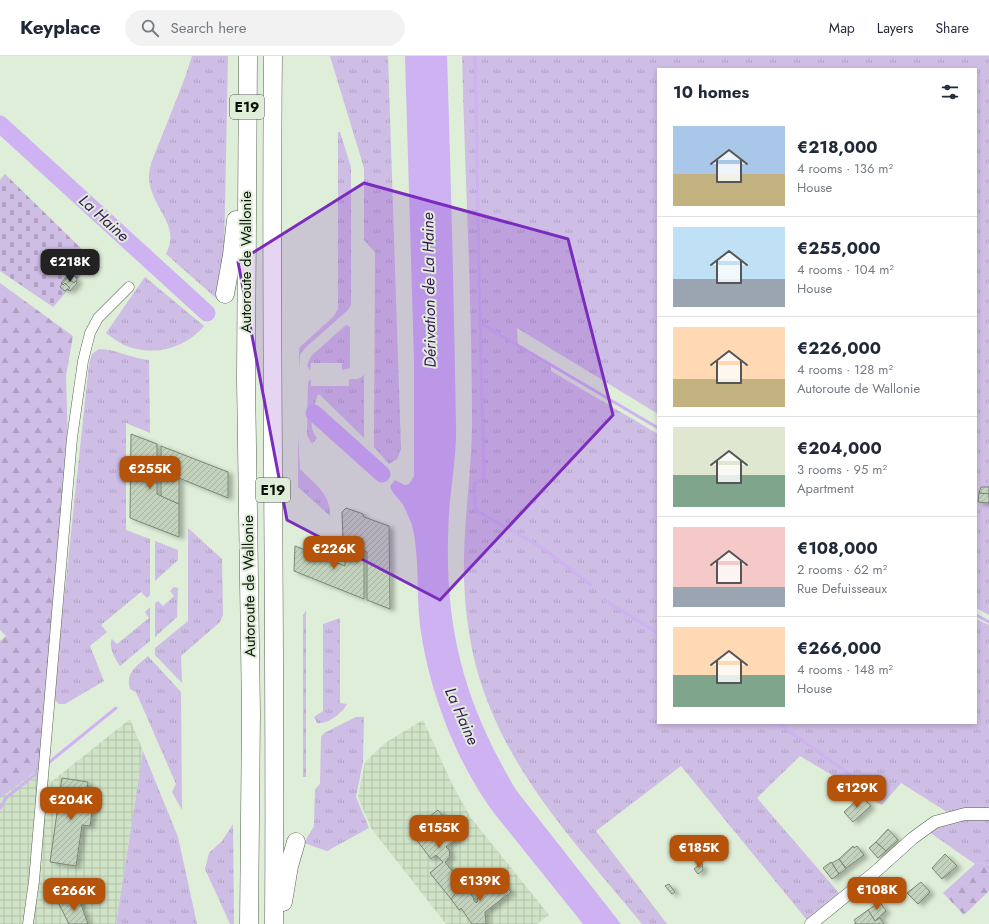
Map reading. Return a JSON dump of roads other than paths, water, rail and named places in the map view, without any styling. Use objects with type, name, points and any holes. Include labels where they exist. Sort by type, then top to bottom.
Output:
[{"type":"highway","name":"Autoroute de Wallonie","points":[[248,56],[246,158],[246,379],[251,713],[249,924]]},
{"type":"highway","name":"Autoroute de Wallonie","points":[[273,56],[272,372],[276,714],[274,924]]},
{"type":"highway","points":[[225,294],[232,255],[237,201],[246,158]]},
{"type":"highway","points":[[278,924],[289,866],[296,842]]},
{"type":"street","points":[[28,924],[34,881],[72,438],[83,361],[90,333],[98,318],[129,287]]},
{"type":"street","points":[[811,924],[874,873],[913,838],[935,822],[965,814],[989,814]]},
{"type":"water","name":"Dérivation de La Haine","points":[[405,56],[447,56],[456,435],[449,514],[448,553],[449,590],[453,624],[460,658],[469,690],[481,723],[516,790],[621,924],[583,924],[494,813],[480,793],[456,748],[437,699],[430,674],[420,625],[417,562],[412,525],[402,503],[393,493],[390,486],[395,480],[405,485],[409,484],[414,476],[414,362]]},
{"type":"waterway","points":[[475,56],[480,323],[657,427]]},
{"type":"waterway","name":"La Haine","points":[[0,124],[207,313]]},
{"type":"waterway","points":[[480,323],[484,478],[474,484],[475,506],[477,511],[541,547],[591,585]]},
{"type":"waterway","name":"La Haine","points":[[314,413],[382,474]]},
{"type":"waterway","points":[[606,601],[657,632]]},
{"type":"waterway","points":[[977,616],[989,622]]},
{"type":"waterway","points":[[47,764],[116,708]]},
{"type":"waterway","points":[[779,724],[863,784]]},
{"type":"waterway","points":[[0,808],[7,797],[37,773]]}]
